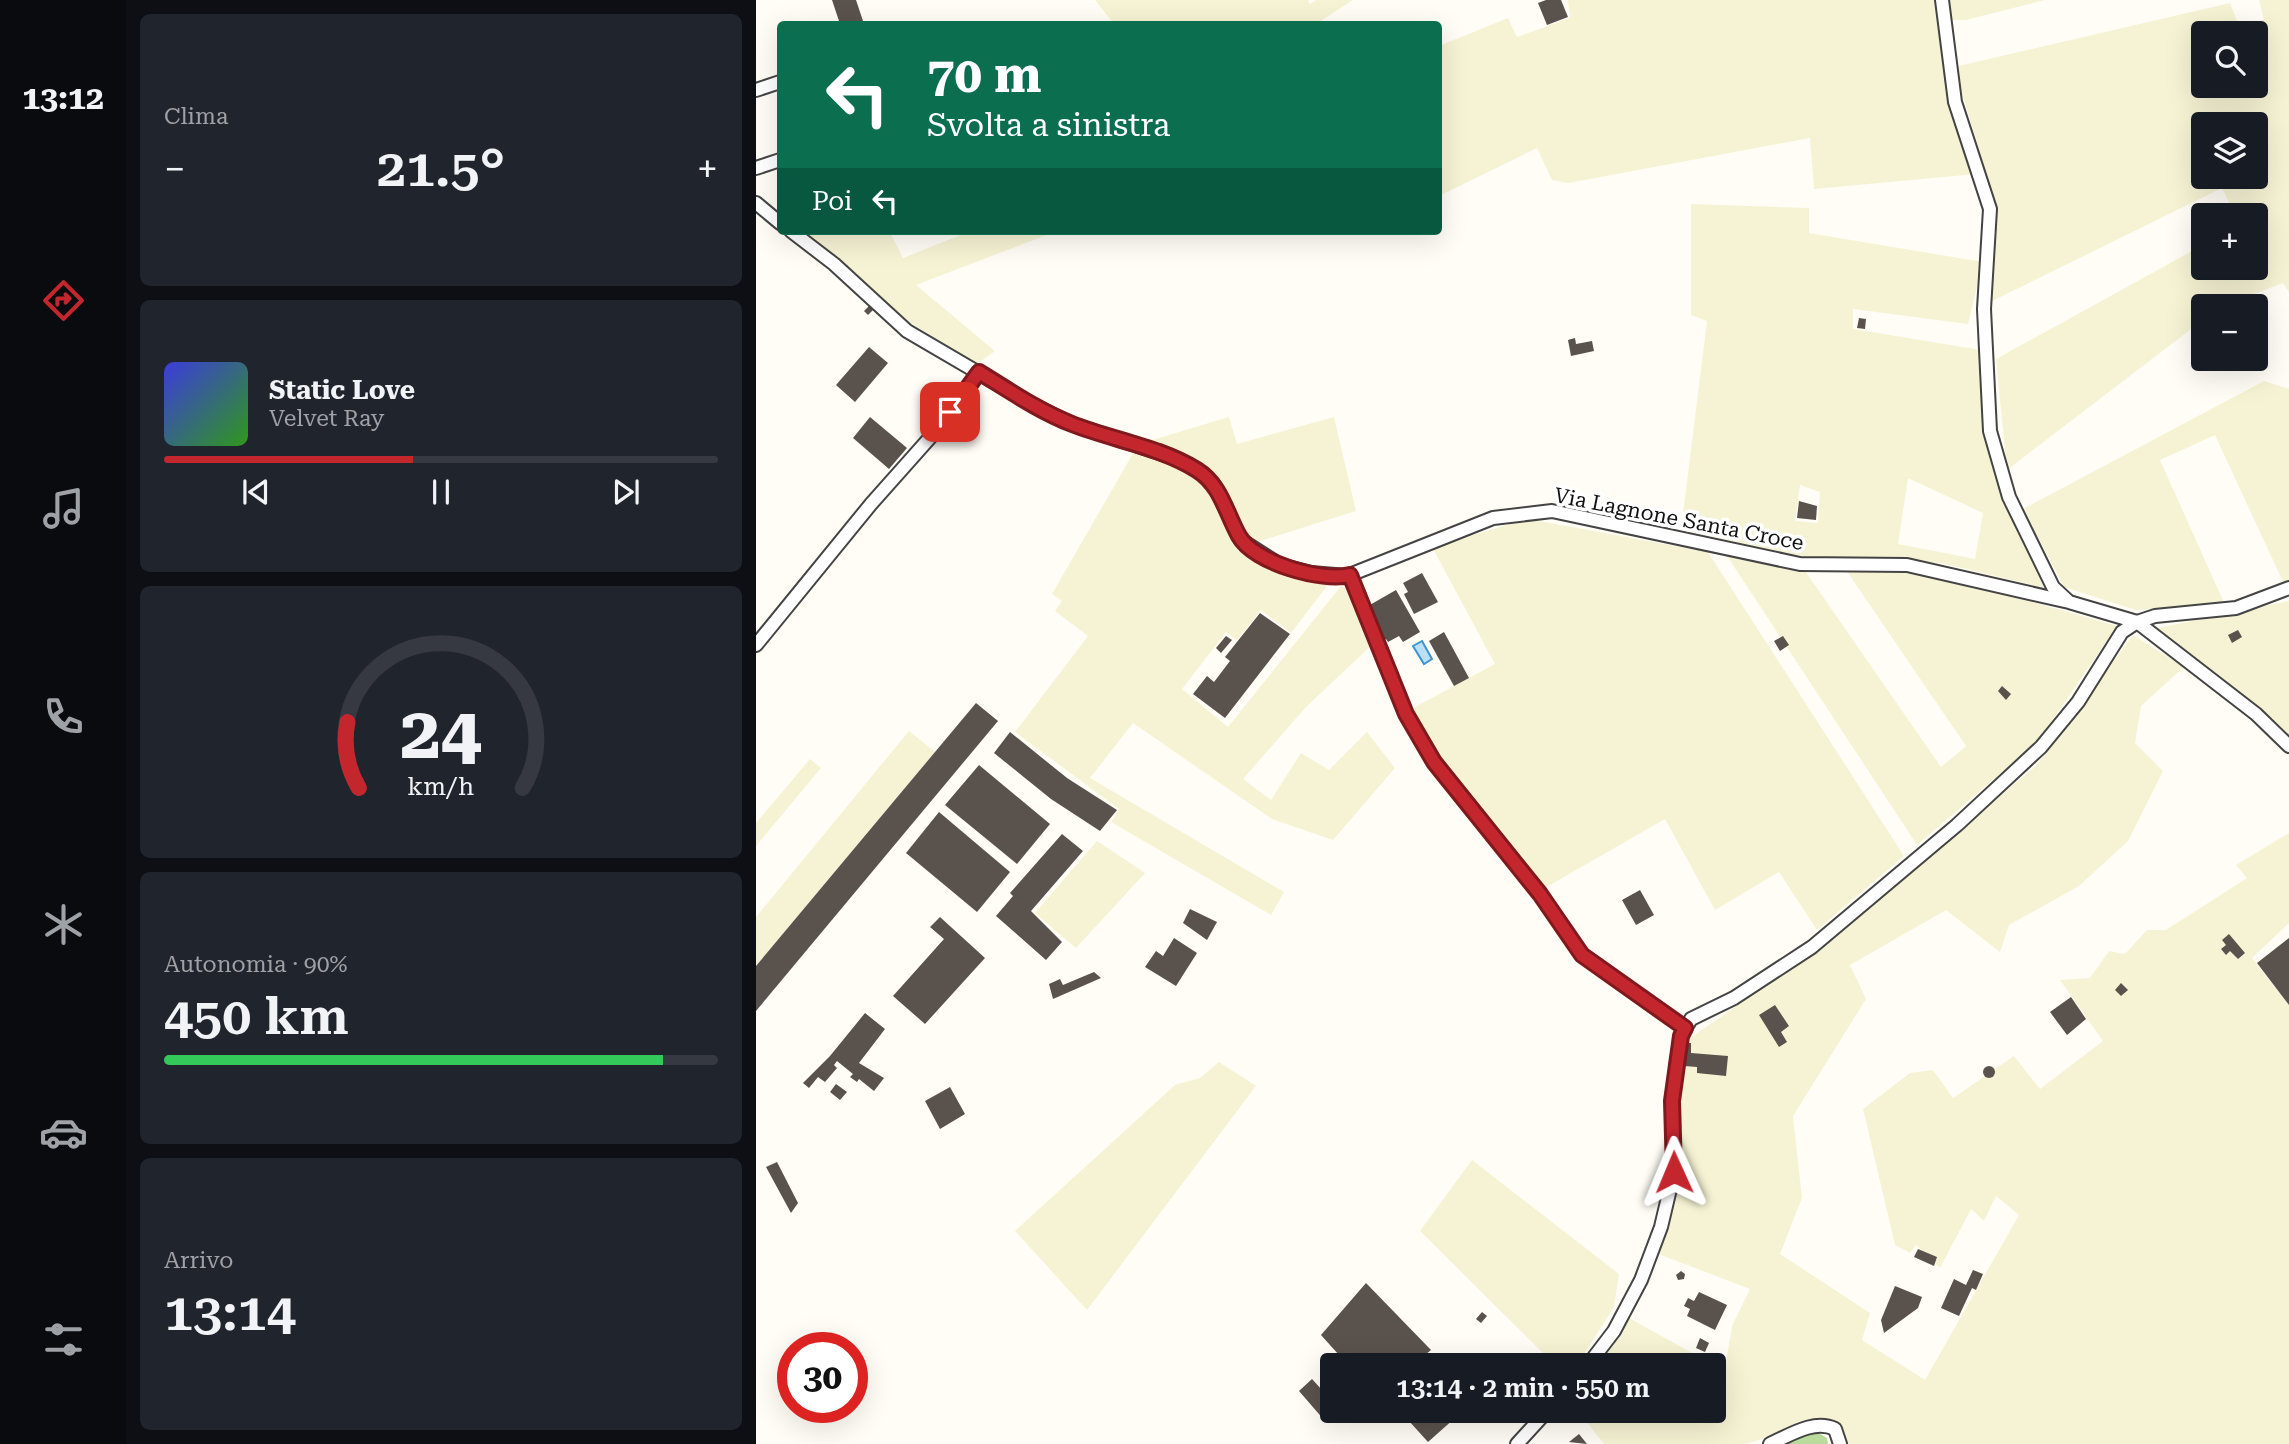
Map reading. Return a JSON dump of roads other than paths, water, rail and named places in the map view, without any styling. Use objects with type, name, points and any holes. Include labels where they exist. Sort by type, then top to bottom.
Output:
[{"type":"street","points":[[1942,0],[1955,102],[1990,209],[1984,309],[1990,431],[2009,497],[2053,587],[2069,603]]},
{"type":"street","points":[[756,90],[777,83]]},
{"type":"street","points":[[756,168],[777,161]]},
{"type":"street","points":[[756,204],[777,221]]},
{"type":"street","name":"Via Lagnone Santa Croce","points":[[796,235],[834,264],[907,331],[1035,406],[1072,424],[1174,458],[1199,471],[1214,485],[1241,540],[1280,565],[1311,573],[1350,575],[1493,518],[1552,511],[1800,564],[1907,565],[2137,622]]},
{"type":"street","points":[[756,645],[871,504],[935,432],[979,372]]},
{"type":"street","points":[[1597,1353],[1614,1331],[1641,1280],[1661,1227],[1674,1172],[1672,1101],[1681,1036],[1691,1019],[1734,998],[1812,947],[1957,825],[2041,747],[2078,702],[2122,632],[2137,622],[2166,614],[2236,608],[2289,588]]},
{"type":"street","points":[[2137,622],[2256,714],[2289,746]]},
{"type":"street","points":[[1517,1444],[1536,1423]]},
{"type":"street","points":[[1770,1444],[1814,1426],[1826,1425],[1835,1429],[1840,1444]]},
{"type":"lane","points":[[1350,575],[1406,714],[1434,762],[1540,894],[1582,955],[1685,1028]]},
{"type":"water","points":[[1422,641],[1432,659],[1424,664],[1413,646]]}]
